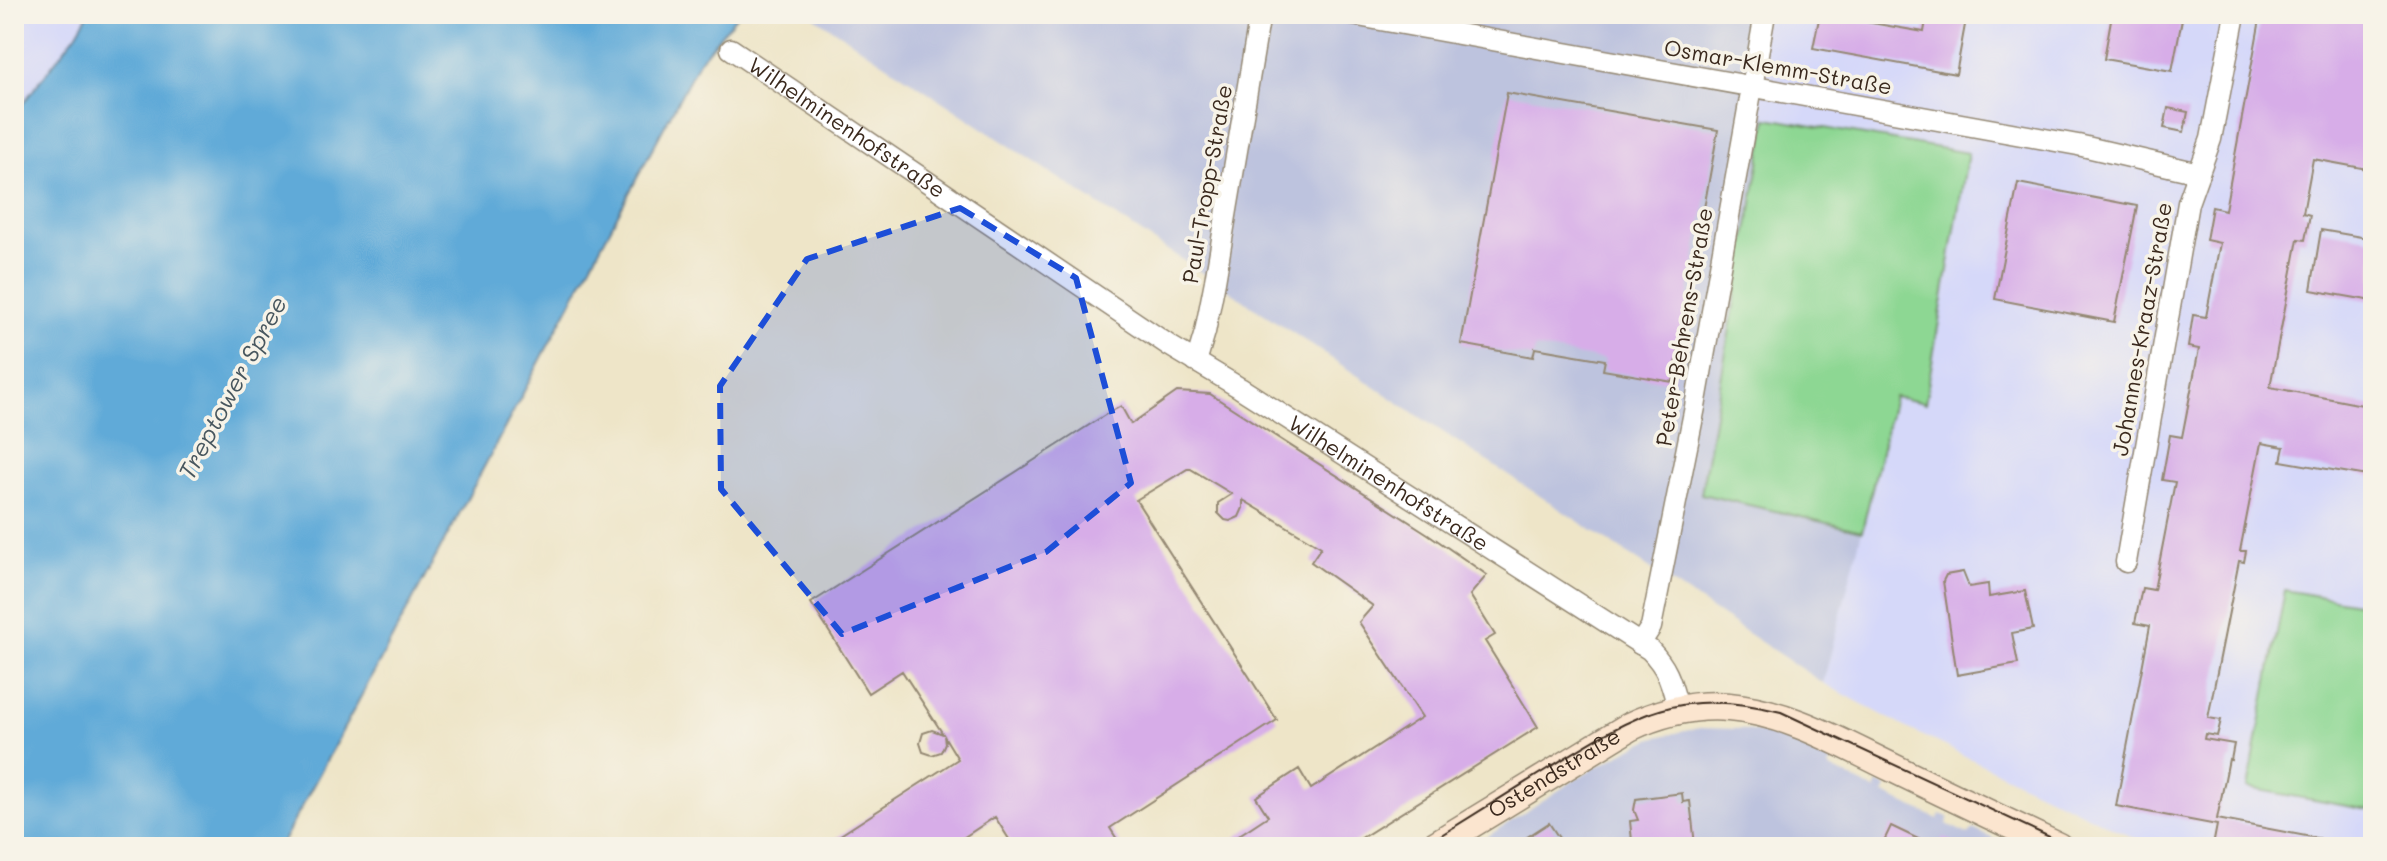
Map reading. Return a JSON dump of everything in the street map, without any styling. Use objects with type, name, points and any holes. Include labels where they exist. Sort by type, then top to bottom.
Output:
[{"type":"street","name":"Paul-Tropp-Straße","points":[[1196,362],[1215,281],[1260,14]]},
{"type":"street","name":"Osmar-Klemm-Straße","points":[[1347,14],[2078,145],[2199,173]]},
{"type":"street","name":"Peter-Behrens-Straße","points":[[1640,644],[1651,627],[1695,407],[1765,14]]},
{"type":"street","name":"Johannes-Kraaz-Straße","points":[[2126,562],[2188,203],[2211,139],[2235,14]]},
{"type":"street","name":"Wilhelminenhofstraße","points":[[731,49],[1196,362],[1650,650],[1664,665],[1679,711]]},
{"type":"street","points":[[1679,711],[1726,707],[1767,713],[1790,721],[2058,847]]},
{"type":"street","name":"Ostendstraße","points":[[1433,847],[1629,727],[1679,711]]},
{"type":"highlighted area","points":[[960,208],[1076,278],[1131,483],[1046,552],[842,634],[721,489],[720,386],[807,259]]},
{"type":"shaded area","points":[[14,14],[88,14],[14,115]]},
{"type":"shaded area","points":[[810,14],[1765,14],[1751,87],[1767,118],[1701,493],[1862,531],[1823,683]]},
{"type":"shaded area","points":[[1765,14],[2373,14],[2373,847],[2153,847],[1905,727],[1823,683],[1894,397],[1925,402],[1968,154],[1767,118],[1751,87]]},
{"type":"shaded area","points":[[1699,728],[1766,733],[1794,743],[1831,761],[1828,767],[1875,790],[1878,783],[1886,787],[1884,794],[1938,819],[1941,814],[1949,817],[1947,824],[1969,835],[1973,829],[2011,847],[1471,847],[1584,774],[1631,748],[1653,738]]},
{"type":"green space","points":[[1767,118],[1968,153],[1925,403],[1894,397],[1862,531],[1701,494]]},
{"type":"green space","points":[[2285,590],[2373,606],[2373,788],[2369,810],[2248,788]]},
{"type":"water","name":"Treptower Spree","points":[[88,14],[738,14],[699,61],[280,847],[14,847],[14,115]]},
{"type":"building","points":[[1820,14],[1855,14],[1854,20],[1924,32],[1927,14],[1967,14],[1956,74],[1813,48]]},
{"type":"building","points":[[2112,14],[2183,14],[2172,71],[2104,59]]},
{"type":"building","points":[[2261,14],[2373,14],[2373,170],[2313,159],[2303,213],[2310,215],[2305,240],[2298,239],[2270,387],[2373,407],[2373,477],[2281,461],[2284,447],[2261,443],[2240,551],[2246,551],[2244,562],[2239,561],[2208,718],[2221,720],[2217,736],[2205,734],[2204,739],[2234,744],[2217,819],[2364,847],[2219,847],[2213,846],[2217,825],[2116,806],[2150,626],[2135,623],[2142,588],[2154,590],[2175,482],[2162,480],[2170,435],[2182,437],[2199,349],[2188,347],[2193,315],[2206,317],[2220,243],[2206,240],[2212,207],[2225,210]]},
{"type":"building","points":[[1507,93],[1718,130],[1673,382],[1603,370],[1605,360],[1535,348],[1533,357],[1461,344]]},
{"type":"building","points":[[2168,108],[2188,112],[2184,132],[2164,128]]},
{"type":"building","points":[[2018,183],[2137,206],[2114,322],[1995,299]]},
{"type":"building","points":[[2321,230],[2373,239],[2373,301],[2311,290]]},
{"type":"building","points":[[1177,392],[1210,394],[1487,575],[1470,595],[1495,635],[1485,641],[1538,727],[1347,847],[1221,847],[1268,816],[1256,797],[1299,769],[1311,789],[1422,717],[1359,622],[1373,606],[1311,562],[1321,547],[1243,500],[1239,517],[1225,520],[1218,513],[1218,503],[1232,494],[1189,468],[1136,500],[1277,720],[1110,828],[1122,847],[1014,847],[995,817],[949,847],[822,847],[958,759],[944,736],[941,752],[932,755],[923,752],[920,743],[923,733],[932,730],[943,734],[902,671],[868,693],[811,603],[1108,413],[1121,406],[1131,424]]},
{"type":"building","points":[[1963,572],[1969,587],[1988,584],[1989,597],[2025,591],[2033,629],[2012,633],[2018,664],[1957,675],[1943,581],[1946,575]]},
{"type":"building","points":[[1682,793],[1683,802],[1690,801],[1695,845],[1627,847],[1627,842],[1632,841],[1630,821],[1638,820],[1634,810],[1636,799]]},
{"type":"building","points":[[1549,823],[1565,847],[1512,847]]},
{"type":"building","points":[[1891,826],[1935,847],[1881,847]]},
{"type":"building","points":[[1943,837],[1961,845],[1960,847],[1939,847]]},
{"type":"tram line","points":[[1422,847],[1605,734],[1657,711],[1712,702],[1781,712],[2071,847]]}]
